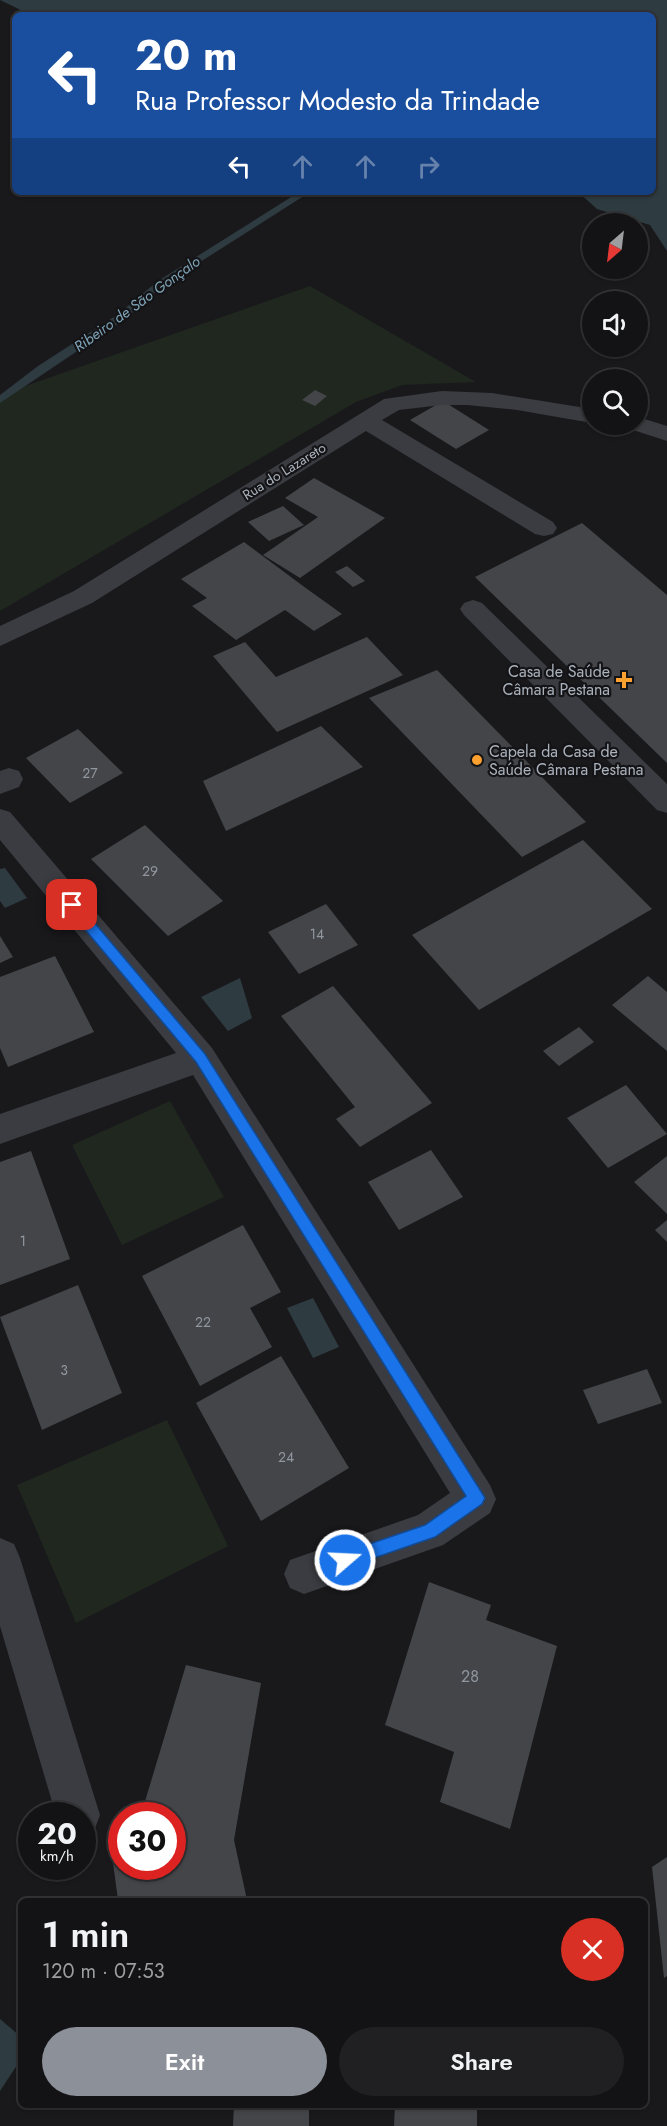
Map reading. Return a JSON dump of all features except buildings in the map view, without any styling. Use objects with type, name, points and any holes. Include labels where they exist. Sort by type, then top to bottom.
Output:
[{"type":"street","name":"Rua do Lazareto","points":[[0,637],[83,597],[392,405],[420,398],[451,397],[497,400],[582,414]]},
{"type":"street","points":[[365,420],[544,528]]},
{"type":"street","points":[[648,427],[667,434]]},
{"type":"street","points":[[473,609],[667,802]]},
{"type":"street","points":[[5,833],[200,1058],[476,1498],[429,1531],[304,1574]]},
{"type":"street","points":[[0,1129],[200,1058]]},
{"type":"street","points":[[0,1558],[74,1802]]},
{"type":"shaded area","points":[[0,0],[667,0],[667,251],[648,224],[648,213],[610,213],[597,209],[581,195],[656,195],[656,12],[25,12]]},
{"type":"shaded area","points":[[310,286],[476,382],[402,385],[356,402],[0,611],[0,395]]},
{"type":"shaded area","points":[[5,868],[27,898],[5,908],[0,901],[0,869]]},
{"type":"shaded area","points":[[240,978],[252,1018],[228,1031],[201,997]]},
{"type":"shaded area","points":[[170,1101],[224,1197],[122,1245],[72,1145]]},
{"type":"shaded area","points":[[313,1298],[339,1347],[313,1358],[287,1308]]},
{"type":"shaded area","points":[[167,1420],[228,1546],[76,1623],[17,1485]]},
{"type":"shaded area","points":[[0,2019],[18,2034],[18,2064],[0,2091]]},
{"type":"waterway","name":"Ribeiro de São Gonçalo","points":[[0,400],[42,368],[121,317],[161,283],[300,195]]},
{"type":"place","name":"Casa de Saúde Câmara Pestana","points":[[624,680]]},
{"type":"place","name":"Capela da Casa de Saúde Câmara Pestana","points":[[477,760]]},
{"type":"route","points":[[72,905],[200,1058],[476,1498],[429,1531],[345,1560]]}]
